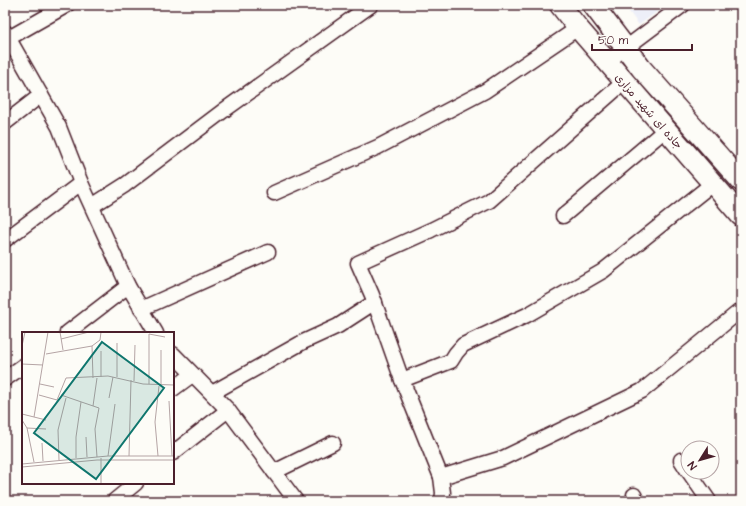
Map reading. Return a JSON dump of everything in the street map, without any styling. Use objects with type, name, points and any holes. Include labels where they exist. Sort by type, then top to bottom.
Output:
[{"type":"main road","name":"جاده ای شهید مزاری","points":[[560,5],[665,130],[741,216]]},
{"type":"main road","name":"جاده ای شهید مزاری","points":[[593,5],[641,68],[741,180]]},
{"type":"street","points":[[67,5],[7,35],[59,127],[81,183],[128,286],[155,332]]},
{"type":"street","points":[[92,206],[125,185],[223,111],[371,5]]},
{"type":"street","points":[[607,62],[683,5]]},
{"type":"street","points":[[274,193],[378,147],[485,91],[578,28]]},
{"type":"street","points":[[442,501],[443,493],[441,477],[402,380],[375,302],[358,263],[490,201],[624,82]]},
{"type":"street","points":[[5,123],[41,95]]},
{"type":"street","points":[[563,216],[665,130]]},
{"type":"street","points":[[5,240],[81,183]]},
{"type":"street","points":[[402,380],[451,361],[463,345],[527,315],[603,271],[712,184]]},
{"type":"street","points":[[141,310],[268,252]]},
{"type":"street","points":[[68,332],[128,286]]},
{"type":"street","points":[[212,393],[303,342],[338,326],[375,302]]},
{"type":"street","points":[[441,477],[503,458],[642,391],[741,310]]},
{"type":"street","points":[[174,355],[228,410],[296,501]]},
{"type":"street","points":[[5,380],[22,367]]},
{"type":"street","points":[[174,388],[192,375]]},
{"type":"street","points":[[174,452],[228,410]]},
{"type":"street","points":[[274,472],[332,443]]},
{"type":"street","points":[[694,480],[709,501]]},
{"type":"street","points":[[114,501],[135,484]]},
{"type":"shaded area","points":[[624,5],[666,5],[639,25]]}]
